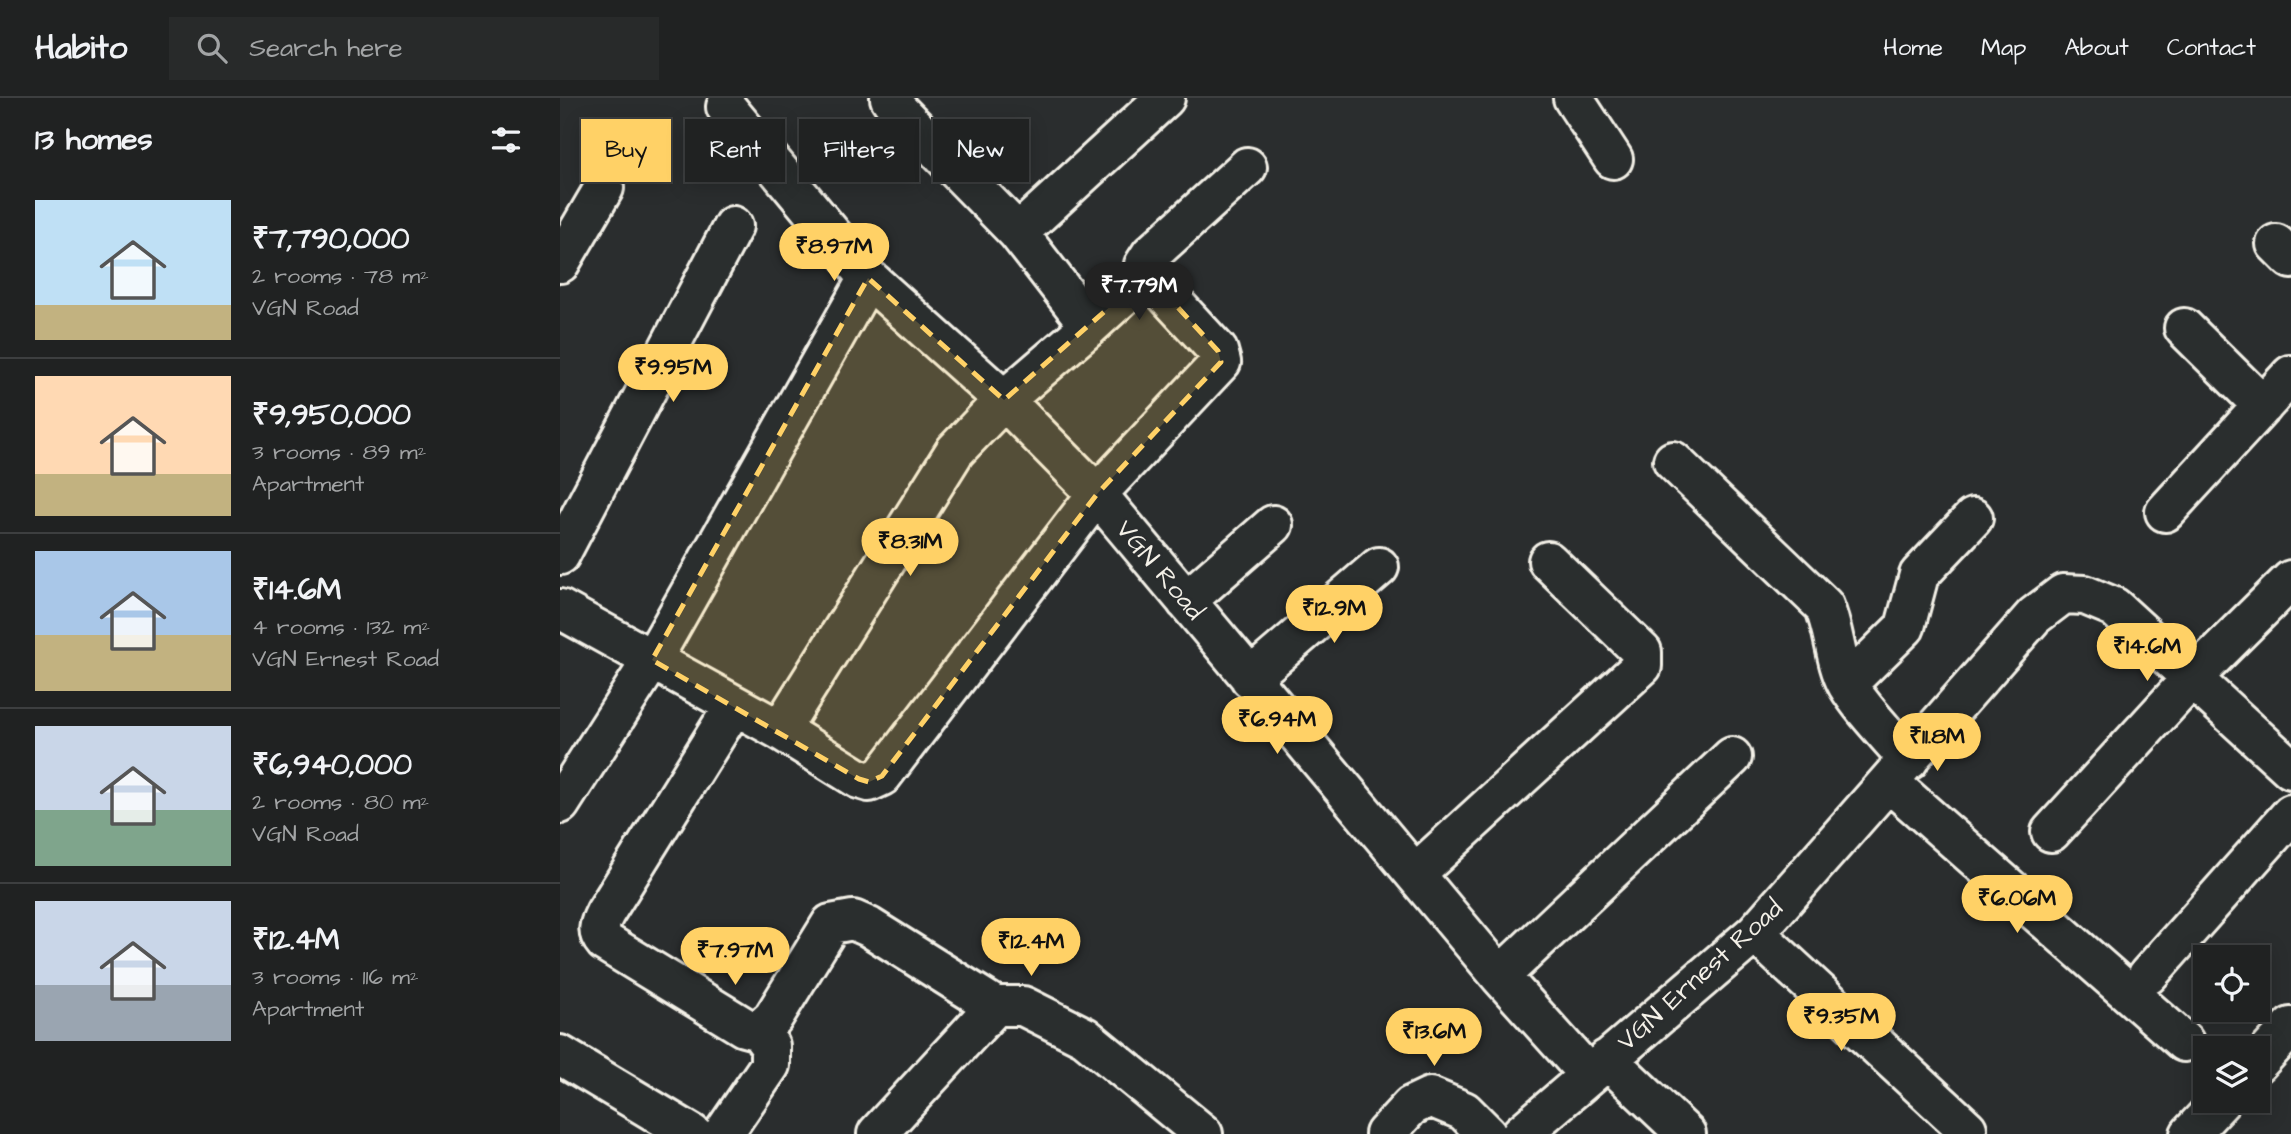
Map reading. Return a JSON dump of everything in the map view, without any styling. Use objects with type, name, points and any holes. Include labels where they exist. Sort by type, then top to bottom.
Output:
[{"type":"street","points":[[890,98],[899,111],[1018,233],[1090,326]]},
{"type":"street","points":[[1018,233],[1164,98]]},
{"type":"street","points":[[1573,98],[1614,159]]},
{"type":"street","name":"VGN Road","points":[[726,107],[868,278],[1004,400],[1097,494],[1500,976],[1598,1067],[1686,1134]]},
{"type":"street","points":[[560,609],[780,730],[859,779],[869,782],[883,776],[1097,494],[1221,362],[1219,351],[1147,274],[1144,265],[1151,254],[1247,167]]},
{"type":"street","points":[[560,263],[604,188]]},
{"type":"street","points":[[560,555],[733,226]]},
{"type":"street","points":[[780,730],[954,451],[1004,400],[1147,274]]},
{"type":"street","points":[[560,804],[652,660],[868,278]]},
{"type":"street","points":[[2184,328],[2263,406]]},
{"type":"street","points":[[2165,512],[2291,375]]},
{"type":"street","points":[[1673,461],[1824,606],[1834,628],[1847,684],[1900,772],[2184,1042]]},
{"type":"street","points":[[1847,684],[1905,627],[1919,575],[1973,518]]},
{"type":"street","points":[[1186,601],[1273,526]]},
{"type":"street","points":[[1415,874],[1642,666],[1642,652],[1548,561]]},
{"type":"street","points":[[1250,678],[1379,567]]},
{"type":"street","points":[[2051,832],[2192,678],[2291,580]]},
{"type":"street","name":"VGN Ernest Road","points":[[1521,1134],[1755,933],[1900,772],[2034,616],[2063,594],[2085,596],[2114,607],[2291,769]]},
{"type":"street","points":[[723,1134],[771,1065],[770,1046],[759,1031],[744,1027],[605,942],[599,935],[598,925],[734,706]]},
{"type":"street","points":[[1500,976],[1732,757]]},
{"type":"street","points":[[2148,975],[2291,814]]},
{"type":"street","points":[[759,1031],[773,1018],[831,924],[853,920],[869,926],[995,1006],[1023,1006],[1085,1037],[1203,1134]]},
{"type":"street","points":[[1755,933],[1968,1129]]},
{"type":"street","points":[[877,1134],[995,1006]]},
{"type":"street","points":[[2270,1050],[2291,1027]]},
{"type":"street","points":[[560,1055],[692,1134]]},
{"type":"street","points":[[1385,1134],[1411,1106],[1430,1097],[1464,1111],[1486,1134]]},
{"type":"street","points":[[2190,1134],[2210,1113]]},
{"type":"highlighted area","points":[[1147,274],[1218,351],[1221,362],[1097,494],[882,776],[869,782],[859,779],[652,660],[868,278],[1004,400]]}]
